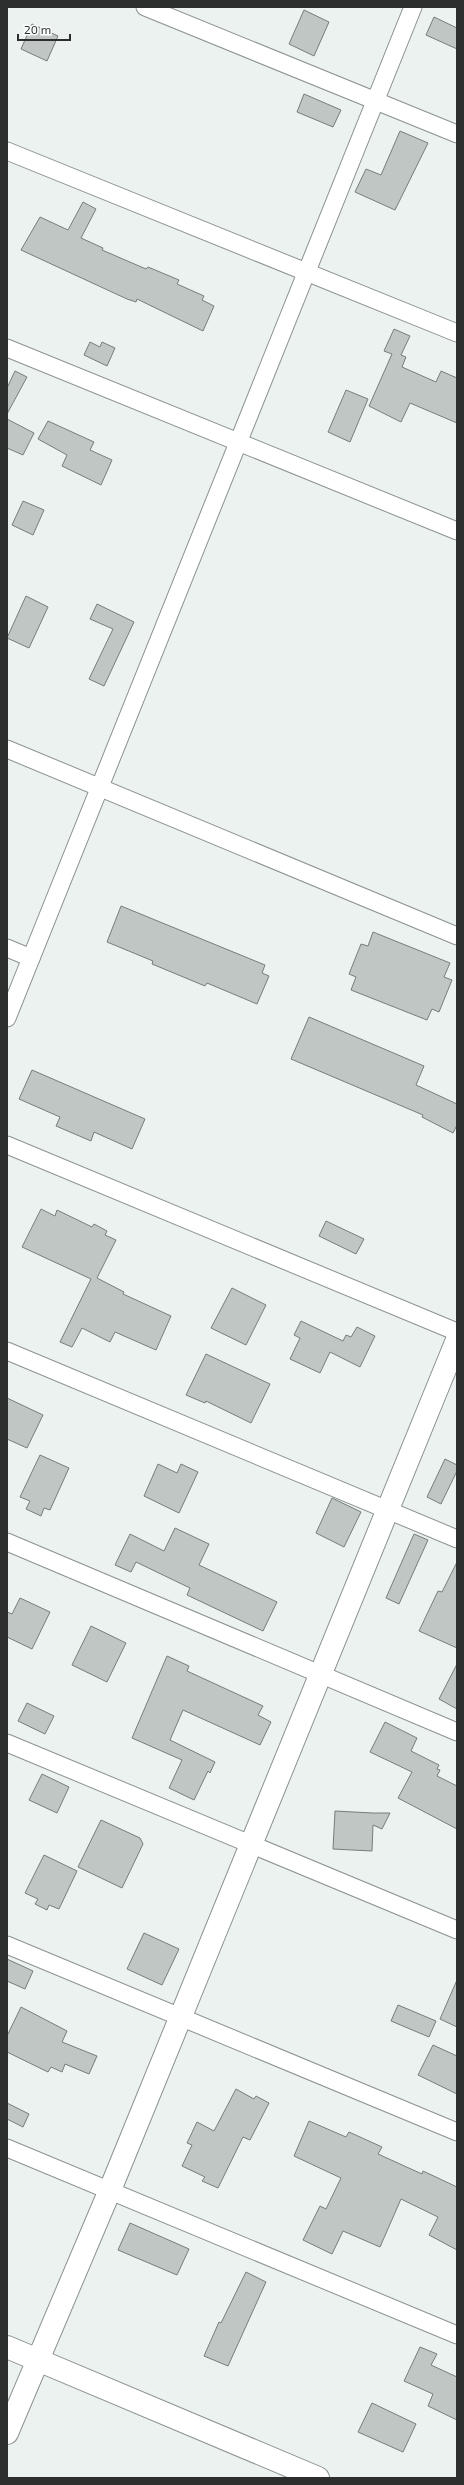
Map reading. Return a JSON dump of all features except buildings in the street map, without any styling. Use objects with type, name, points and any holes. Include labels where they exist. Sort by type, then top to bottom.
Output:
[{"type":"main road","points":[[7,2433],[37,2359],[110,2190],[457,1340]]},
{"type":"main road","points":[[7,2347],[318,2478]]},
{"type":"street","points":[[145,7],[457,134]]},
{"type":"street","points":[[7,1018],[413,7]]},
{"type":"street","points":[[7,150],[457,333]]},
{"type":"street","points":[[7,348],[457,531]]},
{"type":"street","points":[[7,749],[457,936]]},
{"type":"street","points":[[7,948],[31,958]]},
{"type":"street","points":[[7,1145],[457,1332]]},
{"type":"street","points":[[7,1351],[457,1539]]},
{"type":"street","points":[[7,1542],[457,1732]]},
{"type":"street","points":[[7,1743],[457,1930]]},
{"type":"street","points":[[7,1945],[457,2132]]},
{"type":"street","points":[[7,2148],[457,2335]]}]
